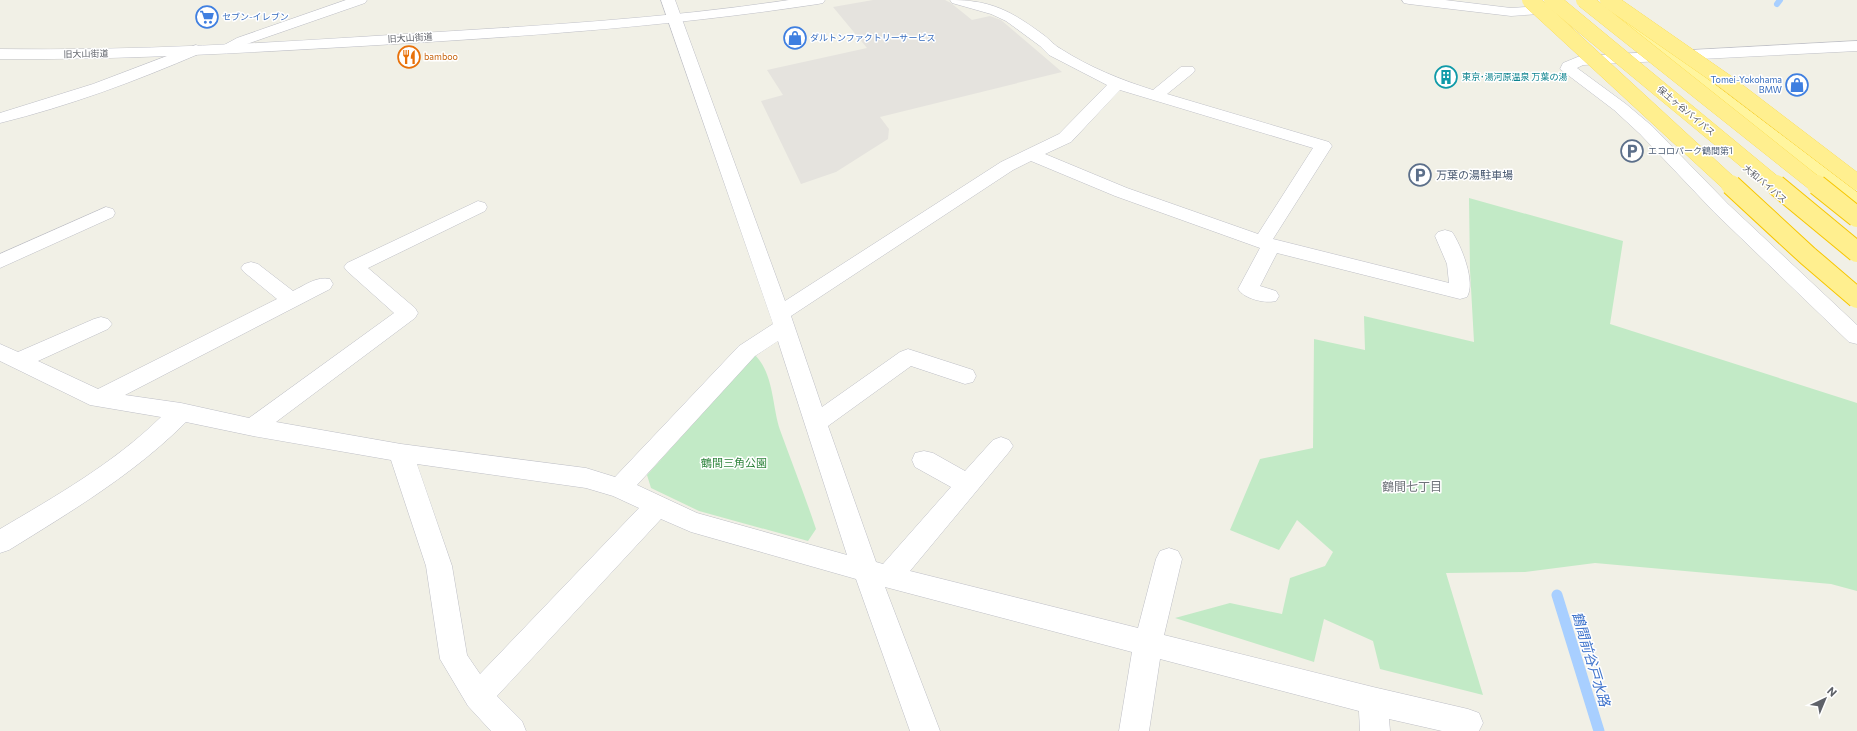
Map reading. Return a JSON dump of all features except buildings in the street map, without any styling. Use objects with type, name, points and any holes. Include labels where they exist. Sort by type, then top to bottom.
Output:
[{"type":"highway","points":[[1530,0],[1802,251],[1857,298]]},
{"type":"highway","points":[[1584,0],[1857,218]]},
{"type":"highway","points":[[1595,0],[1857,201]]},
{"type":"highway","points":[[1608,0],[1726,82],[1857,182]]},
{"type":"highway","name":"大和バイパス","points":[[1550,3],[1857,261]]},
{"type":"highway","name":"保土ヶ谷バイパス","points":[[1550,3],[1857,252]]},
{"type":"street","points":[[229,48],[242,41],[360,0]]},
{"type":"street","name":"旧大山街道","points":[[0,54],[121,54],[539,30],[671,9],[818,0]]},
{"type":"street","points":[[957,0],[996,11],[1011,18],[1045,42],[1054,52],[1117,84],[1323,146],[1266,243],[1248,289],[1269,296]]},
{"type":"street","points":[[1409,0],[1511,12],[1550,3]]},
{"type":"street","points":[[671,9],[815,422],[877,574],[925,731]]},
{"type":"street","points":[[1857,46],[1580,61],[1571,63],[1568,66],[1568,69],[1620,107],[1646,130],[1721,208],[1857,338]]},
{"type":"street","points":[[0,118],[142,72],[196,50]]},
{"type":"street","points":[[1156,96],[1187,70]]},
{"type":"street","points":[[620,488],[747,351],[781,321],[1007,166],[1065,138],[1117,84]]},
{"type":"street","points":[[1032,155],[1121,192],[1266,243],[1460,292],[1457,264],[1445,236]]},
{"type":"street","points":[[253,428],[408,313],[354,267],[478,207]]},
{"type":"street","points":[[0,262],[106,214]]},
{"type":"street","points":[[251,268],[292,300]]},
{"type":"street","points":[[98,399],[323,284]]},
{"type":"street","points":[[9,357],[101,324]]},
{"type":"street","points":[[9,357],[98,399],[181,412],[253,428],[401,453],[586,478],[620,488],[691,522],[877,574],[1468,723]]},
{"type":"street","points":[[815,422],[908,357],[964,376]]},
{"type":"street","points":[[0,542],[91,487],[157,436],[181,412]]},
{"type":"street","points":[[877,574],[968,485],[1001,446]]},
{"type":"street","points":[[401,453],[439,566],[454,659],[478,696],[511,731]]},
{"type":"street","points":[[924,460],[968,485]]},
{"type":"street","points":[[478,696],[657,506]]},
{"type":"street","points":[[1134,731],[1148,643],[1169,559]]},
{"type":"street","points":[[1373,700],[1375,731]]},
{"type":"shaded area","points":[[873,0],[945,0],[972,20],[990,16],[1001,20],[1062,72],[880,117],[889,129],[888,139],[836,172],[801,184],[761,101],[783,95],[767,70],[867,48],[833,7]]},
{"type":"green space","points":[[1469,198],[1623,241],[1610,324],[1857,403],[1857,591],[1831,584],[1595,563],[1525,572],[1446,573],[1483,695],[1380,669],[1373,641],[1324,619],[1314,662],[1175,618],[1230,603],[1282,614],[1290,578],[1325,566],[1333,552],[1297,520],[1279,550],[1230,530],[1260,459],[1313,448],[1314,339],[1365,350],[1364,316],[1474,342],[1470,270]]},
{"type":"green space","name":"鶴間三角公園","points":[[755,355],[766,371],[772,391],[777,421],[816,529],[808,541],[699,511],[651,488],[647,475]]},
{"type":"waterway","name":"鶴間前谷戸水路","points":[[1777,4],[1780,0]]},
{"type":"waterway","name":"鶴間前谷戸水路","points":[[1557,595],[1599,731]]},
{"type":"place","name":"セブン-イレブン","points":[[207,17]]},
{"type":"place","name":"ダルトンファクトリーサービス","points":[[795,38]]},
{"type":"place","name":"bamboo","points":[[409,57]]},
{"type":"place","name":"東京･湯河原温泉 万葉の湯","points":[[1446,77]]},
{"type":"place","name":"Tomei-Yokohama BMW","points":[[1797,85]]},
{"type":"place","name":"エコロパーク鶴間第1","points":[[1632,151]]},
{"type":"place","name":"万葉の湯駐車場","points":[[1420,175]]},
{"type":"district","name":"鶴間七丁目","points":[[1412,487]]}]
